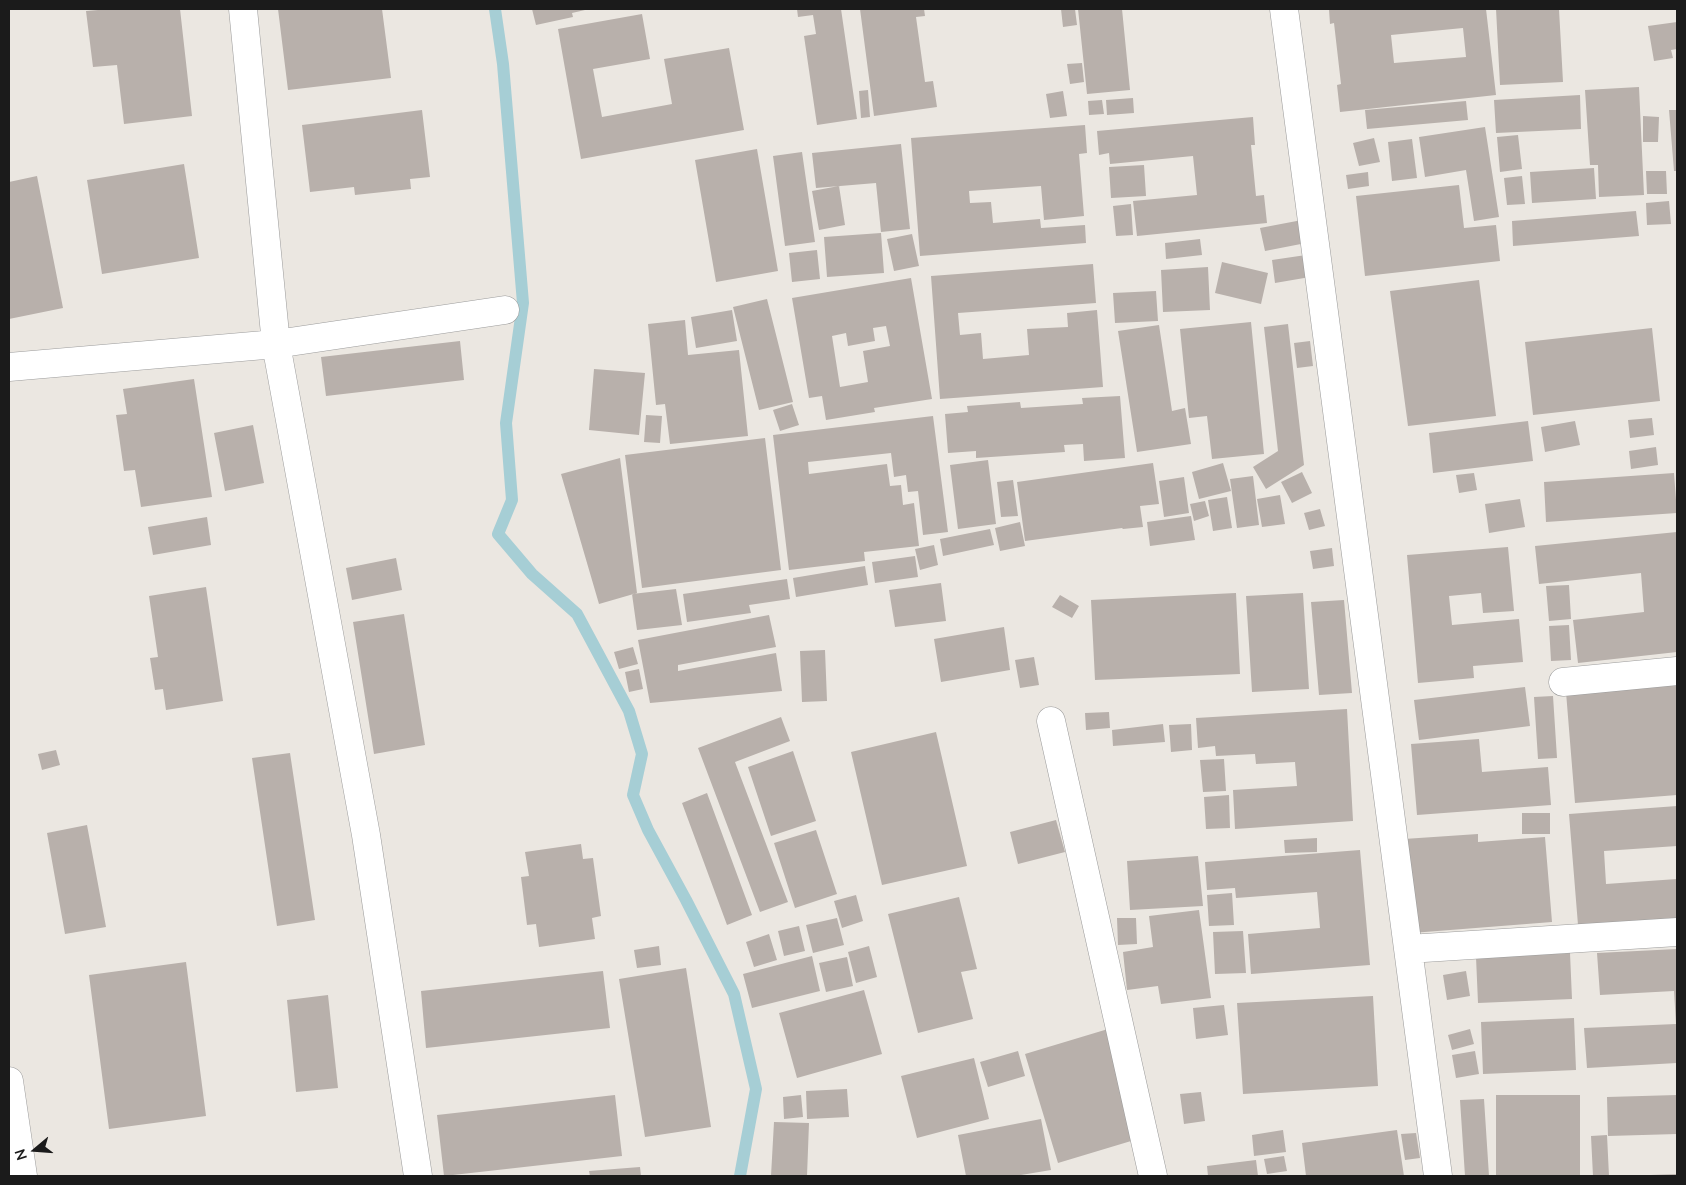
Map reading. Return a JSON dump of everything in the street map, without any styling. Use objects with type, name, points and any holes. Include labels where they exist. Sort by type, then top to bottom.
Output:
[{"type":"street","points":[[243,9],[276,344],[366,835],[418,1176]]},
{"type":"street","points":[[1284,9],[1438,1176]]},
{"type":"street","points":[[9,367],[276,344],[505,310]]},
{"type":"street","points":[[1563,682],[1677,671]]},
{"type":"street","points":[[1050,721],[1153,1176]]},
{"type":"street","points":[[1408,949],[1677,932]]},
{"type":"street","points":[[9,1081],[23,1176]]},
{"type":"building","points":[[180,9],[192,116],[124,124],[117,65],[93,67],[86,11]]},
{"type":"building","points":[[278,9],[382,9],[391,78],[288,90]]},
{"type":"building","points":[[532,9],[585,10],[572,13],[573,17],[536,25]]},
{"type":"building","points":[[797,9],[841,9],[857,119],[817,125],[804,36],[816,34],[813,15],[798,17]]},
{"type":"building","points":[[860,9],[924,9],[925,16],[916,17],[925,82],[933,81],[937,107],[874,116]]},
{"type":"building","points":[[1061,9],[1075,9],[1077,25],[1063,27]]},
{"type":"building","points":[[1078,9],[1122,9],[1130,90],[1087,94]]},
{"type":"building","points":[[1329,9],[1486,9],[1496,95],[1340,112],[1337,85],[1341,84],[1334,23],[1330,24]],"holes":[[[1463,28],[1466,57],[1394,63],[1391,35]]]},
{"type":"building","points":[[1496,9],[1559,9],[1563,82],[1500,85]]},
{"type":"building","points":[[642,14],[650,59],[593,69],[602,117],[672,104],[664,59],[729,48],[744,130],[581,159],[558,29]]},
{"type":"building","points":[[1677,22],[1677,49],[1671,50],[1673,58],[1654,61],[1648,26]]},
{"type":"building","points":[[1082,63],[1084,82],[1070,84],[1067,64]]},
{"type":"building","points":[[1639,87],[1644,195],[1599,197],[1598,165],[1590,165],[1585,90]]},
{"type":"building","points":[[868,90],[870,117],[861,118],[859,91]]},
{"type":"building","points":[[1063,91],[1067,116],[1050,118],[1046,94]]},
{"type":"building","points":[[1580,95],[1581,129],[1496,133],[1494,100]]},
{"type":"building","points":[[1133,98],[1134,113],[1107,115],[1106,100]]},
{"type":"building","points":[[1102,100],[1104,114],[1089,115],[1088,101]]},
{"type":"building","points":[[1466,101],[1468,120],[1367,129],[1365,110]]},
{"type":"building","points":[[422,110],[430,177],[410,179],[411,189],[355,195],[354,187],[310,192],[302,125]]},
{"type":"building","points":[[1669,110],[1677,110],[1677,171],[1674,171]]},
{"type":"building","points":[[1643,116],[1659,117],[1658,142],[1643,142]]},
{"type":"building","points":[[1253,117],[1255,145],[1251,145],[1256,196],[1264,195],[1267,223],[1137,236],[1133,201],[1197,195],[1193,156],[1110,164],[1109,153],[1099,155],[1097,131]]},
{"type":"building","points":[[1085,125],[1087,153],[1079,154],[1084,216],[1044,220],[1041,186],[969,191],[970,203],[991,202],[993,223],[1040,219],[1041,228],[1085,225],[1086,243],[920,256],[911,138]]},
{"type":"building","points":[[1485,127],[1499,217],[1474,221],[1466,170],[1425,177],[1419,137]]},
{"type":"building","points":[[1518,135],[1522,169],[1500,172],[1497,137]]},
{"type":"building","points":[[1374,138],[1380,162],[1359,166],[1353,143]]},
{"type":"building","points":[[1412,139],[1417,178],[1392,181],[1388,142]]},
{"type":"building","points":[[901,144],[910,229],[881,232],[876,183],[816,188],[812,153]]},
{"type":"building","points":[[757,149],[778,271],[716,282],[695,160]]},
{"type":"building","points":[[802,152],[815,242],[785,246],[773,156]]},
{"type":"building","points":[[184,164],[199,258],[102,274],[87,180]]},
{"type":"building","points":[[1144,165],[1146,196],[1111,198],[1109,167]]},
{"type":"building","points":[[1594,168],[1596,199],[1532,203],[1530,172]]},
{"type":"building","points":[[1646,171],[1666,171],[1667,194],[1647,194]]},
{"type":"building","points":[[1368,172],[1369,186],[1348,189],[1346,175]]},
{"type":"building","points":[[37,176],[63,308],[9,319],[9,182]]},
{"type":"building","points":[[1522,176],[1525,204],[1507,205],[1504,178]]},
{"type":"building","points":[[1459,185],[1464,228],[1496,225],[1500,261],[1365,276],[1356,196]]},
{"type":"building","points":[[839,186],[845,225],[819,230],[812,191]]},
{"type":"building","points":[[1669,201],[1671,224],[1647,225],[1646,203]]},
{"type":"building","points":[[1131,204],[1133,235],[1116,236],[1113,206]]},
{"type":"building","points":[[1636,211],[1639,236],[1513,246],[1512,221]]},
{"type":"building","points":[[1302,220],[1306,243],[1265,251],[1260,228]]},
{"type":"building","points":[[881,233],[884,273],[827,277],[824,237]]},
{"type":"building","points":[[912,234],[919,266],[894,271],[887,239]]},
{"type":"building","points":[[1200,239],[1202,255],[1166,259],[1165,243]]},
{"type":"building","points":[[817,250],[820,279],[792,282],[789,253]]},
{"type":"building","points":[[1306,255],[1310,277],[1275,283],[1272,260]]},
{"type":"building","points":[[1222,262],[1268,273],[1261,304],[1215,293]]},
{"type":"building","points":[[1093,264],[1096,303],[958,313],[960,335],[981,333],[983,359],[1029,355],[1027,329],[1068,327],[1067,313],[1097,310],[1103,387],[940,399],[931,276]]},
{"type":"building","points":[[1208,267],[1210,310],[1163,312],[1161,270]]},
{"type":"building","points":[[911,278],[932,399],[874,408],[875,412],[826,420],[822,396],[809,398],[792,298]],"holes":[[[886,326],[890,346],[863,351],[868,382],[840,387],[832,336],[846,333],[848,346],[875,341],[873,328]]]},
{"type":"building","points":[[1479,280],[1496,416],[1408,426],[1390,291]]},
{"type":"building","points":[[1156,291],[1158,321],[1115,323],[1113,293]]},
{"type":"building","points":[[767,299],[793,402],[759,410],[733,307]]},
{"type":"building","points":[[732,310],[737,341],[696,348],[691,317]]},
{"type":"building","points":[[685,320],[688,355],[739,350],[748,436],[670,444],[665,404],[656,405],[648,324]]},
{"type":"building","points":[[1251,322],[1264,454],[1212,459],[1207,416],[1189,418],[1180,329]]},
{"type":"building","points":[[1288,324],[1304,465],[1266,489],[1253,467],[1278,451],[1264,327]]},
{"type":"building","points":[[1159,325],[1172,411],[1185,408],[1191,444],[1137,452],[1118,331]]},
{"type":"building","points":[[1652,328],[1660,401],[1533,415],[1525,342]]},
{"type":"building","points":[[460,341],[464,380],[326,396],[321,357]]},
{"type":"building","points":[[1310,341],[1313,366],[1297,368],[1294,343]]},
{"type":"building","points":[[594,369],[645,373],[639,435],[589,430]]},
{"type":"building","points":[[194,379],[212,497],[141,507],[135,470],[124,471],[116,415],[127,414],[123,389]]},
{"type":"building","points":[[1120,396],[1125,458],[1084,461],[1083,444],[1064,445],[1065,452],[976,458],[976,451],[948,453],[945,414],[968,412],[967,406],[1020,402],[1021,408],[1083,404],[1082,398]]},
{"type":"building","points":[[792,404],[799,425],[780,431],[773,410]]},
{"type":"building","points":[[646,415],[662,416],[660,443],[644,442]]},
{"type":"building","points":[[933,416],[948,532],[923,535],[918,491],[908,492],[906,475],[894,477],[891,453],[808,462],[809,474],[887,464],[890,486],[901,485],[903,505],[914,503],[919,546],[864,552],[865,561],[789,570],[773,435]]},
{"type":"building","points":[[1652,418],[1654,435],[1630,438],[1628,420]]},
{"type":"building","points":[[1528,421],[1533,461],[1433,473],[1429,433]]},
{"type":"building","points":[[1575,421],[1580,445],[1545,452],[1541,427]]},
{"type":"building","points":[[253,425],[264,483],[225,491],[214,433]]},
{"type":"building","points":[[765,438],[781,570],[642,588],[625,455]]},
{"type":"building","points":[[1656,447],[1658,465],[1631,469],[1629,451]]},
{"type":"building","points":[[620,458],[637,593],[599,604],[561,474]]},
{"type":"building","points":[[988,460],[996,524],[958,529],[950,465]]},
{"type":"building","points":[[1153,463],[1159,504],[1140,506],[1143,527],[1025,541],[1017,482]]},
{"type":"building","points":[[1223,463],[1231,491],[1199,499],[1192,472]]},
{"type":"building","points":[[1302,472],[1312,493],[1292,503],[1281,482]]},
{"type":"building","points":[[1474,473],[1477,490],[1459,493],[1456,475]]},
{"type":"building","points":[[1674,473],[1677,513],[1546,522],[1544,482]]},
{"type":"building","points":[[1253,476],[1259,525],[1237,528],[1230,479]]},
{"type":"building","points":[[1184,477],[1189,513],[1164,517],[1159,481]]},
{"type":"building","points":[[1013,480],[1018,516],[1001,517],[997,482]]},
{"type":"building","points":[[1280,495],[1285,524],[1262,527],[1257,499]]},
{"type":"building","points":[[1227,497],[1232,528],[1213,531],[1208,500]]},
{"type":"building","points":[[1520,499],[1525,527],[1489,533],[1485,504]]},
{"type":"building","points":[[1205,501],[1209,516],[1194,521],[1190,504]]},
{"type":"building","points":[[1320,509],[1325,526],[1309,530],[1304,513]]},
{"type":"building","points":[[1191,516],[1195,540],[1150,546],[1147,522]]},
{"type":"building","points":[[207,517],[211,545],[153,555],[148,527]]},
{"type":"building","points":[[1020,522],[1025,546],[1000,551],[995,528]]},
{"type":"building","points":[[990,529],[994,545],[943,556],[940,539]]},
{"type":"building","points":[[1677,532],[1677,652],[1578,663],[1573,620],[1644,612],[1641,573],[1539,584],[1535,546]]},
{"type":"building","points":[[934,545],[938,565],[920,570],[915,549]]},
{"type":"building","points":[[1508,547],[1514,611],[1483,613],[1481,593],[1449,596],[1452,625],[1519,619],[1523,662],[1473,666],[1474,678],[1418,683],[1407,555]]},
{"type":"building","points":[[1332,548],[1334,566],[1313,569],[1310,551]]},
{"type":"building","points":[[915,556],[918,577],[875,583],[872,562]]},
{"type":"building","points":[[396,558],[402,590],[352,600],[346,568]]},
{"type":"building","points":[[865,566],[868,585],[796,597],[793,578]]},
{"type":"building","points":[[787,579],[790,599],[749,605],[751,613],[687,622],[683,594]]},
{"type":"building","points":[[941,583],[946,621],[895,627],[889,590]]},
{"type":"building","points":[[1569,585],[1571,619],[1549,621],[1546,586]]},
{"type":"building","points":[[206,587],[223,701],[166,710],[163,689],[155,690],[150,658],[158,657],[149,596]]},
{"type":"building","points":[[676,589],[682,625],[637,630],[632,594]]},
{"type":"building","points":[[1236,593],[1240,674],[1095,680],[1091,600]]},
{"type":"building","points":[[1303,593],[1309,689],[1252,692],[1246,596]]},
{"type":"building","points":[[1060,595],[1079,606],[1072,618],[1052,607]]},
{"type":"building","points":[[1344,600],[1352,693],[1319,695],[1311,602]]},
{"type":"building","points":[[404,614],[425,745],[374,754],[353,622]]},
{"type":"building","points":[[769,615],[776,647],[678,665],[678,671],[776,653],[782,691],[650,703],[638,640]]},
{"type":"building","points":[[1569,625],[1571,660],[1551,661],[1549,626]]},
{"type":"building","points":[[1004,627],[1010,670],[941,682],[934,639]]},
{"type":"building","points":[[633,647],[638,664],[619,669],[614,652]]},
{"type":"building","points":[[825,650],[827,701],[802,702],[800,651]]},
{"type":"building","points":[[1034,657],[1039,685],[1020,688],[1015,660]]},
{"type":"building","points":[[639,669],[643,689],[629,692],[625,672]]},
{"type":"building","points":[[1677,683],[1677,795],[1575,803],[1566,692]]},
{"type":"building","points":[[1525,687],[1530,726],[1419,740],[1414,700]]},
{"type":"building","points":[[1553,696],[1557,758],[1538,759],[1534,697]]},
{"type":"building","points":[[1347,709],[1353,821],[1235,829],[1233,790],[1297,786],[1295,762],[1256,764],[1255,754],[1216,756],[1215,746],[1198,748],[1196,718]]},
{"type":"building","points":[[1109,712],[1110,728],[1086,730],[1085,713]]},
{"type":"building","points":[[781,717],[790,741],[735,762],[788,902],[760,912],[698,748]]},
{"type":"building","points":[[1163,724],[1165,742],[1113,746],[1112,730]]},
{"type":"building","points":[[1191,724],[1192,750],[1171,752],[1169,725]]},
{"type":"building","points":[[936,732],[967,866],[882,885],[851,752]]},
{"type":"building","points":[[1479,739],[1482,772],[1548,767],[1551,805],[1417,815],[1411,744]]},
{"type":"building","points":[[56,750],[60,765],[42,770],[38,754]]},
{"type":"building","points":[[793,751],[816,821],[771,836],[748,767]]},
{"type":"building","points":[[290,753],[315,920],[277,926],[252,758]]},
{"type":"building","points":[[1224,759],[1226,791],[1203,792],[1200,760]]},
{"type":"building","points":[[707,793],[752,915],[727,925],[682,803]]},
{"type":"building","points":[[1229,795],[1230,828],[1206,829],[1204,797]]},
{"type":"building","points":[[1677,806],[1677,846],[1604,851],[1606,884],[1677,879],[1677,918],[1578,925],[1569,814]]},
{"type":"building","points":[[1522,813],[1550,813],[1550,834],[1522,834]]},
{"type":"building","points":[[1056,820],[1065,852],[1018,864],[1010,832]]},
{"type":"building","points":[[87,825],[106,927],[65,934],[47,833]]},
{"type":"building","points":[[816,830],[837,894],[795,908],[774,843]]},
{"type":"building","points":[[1478,834],[1478,842],[1545,837],[1552,922],[1412,933],[1404,839]]},
{"type":"building","points":[[1317,838],[1317,852],[1285,853],[1284,840]]},
{"type":"building","points":[[581,844],[583,859],[593,858],[601,916],[592,918],[595,939],[539,947],[536,924],[527,925],[521,877],[529,876],[525,852]]},
{"type":"building","points":[[1360,850],[1370,965],[1251,974],[1248,934],[1320,928],[1317,892],[1236,898],[1235,888],[1207,890],[1205,862]]},
{"type":"building","points":[[1198,856],[1203,906],[1130,910],[1127,861]]},
{"type":"building","points":[[1232,893],[1234,925],[1209,926],[1207,895]]},
{"type":"building","points":[[856,895],[863,921],[842,928],[834,901]]},
{"type":"building","points":[[959,897],[977,969],[961,972],[973,1019],[918,1033],[888,914]]},
{"type":"building","points":[[1199,910],[1211,998],[1161,1004],[1158,986],[1127,990],[1123,952],[1153,947],[1149,916]]},
{"type":"building","points":[[837,918],[844,945],[813,953],[806,925]]},
{"type":"building","points":[[1117,918],[1136,918],[1137,944],[1118,945]]},
{"type":"building","points":[[799,926],[805,951],[784,956],[778,931]]},
{"type":"building","points":[[1243,931],[1246,973],[1215,974],[1213,932]]},
{"type":"building","points":[[769,934],[777,960],[754,967],[746,942]]},
{"type":"building","points":[[659,946],[661,965],[637,968],[634,950]]},
{"type":"building","points":[[869,946],[877,977],[856,983],[848,952]]},
{"type":"building","points":[[1677,949],[1677,1063],[1587,1068],[1584,1028],[1676,1024],[1674,991],[1600,995],[1597,953]]},
{"type":"building","points":[[1570,953],[1572,999],[1478,1003],[1476,957]]},
{"type":"building","points":[[812,956],[820,991],[752,1008],[743,974]]},
{"type":"building","points":[[847,957],[853,986],[826,992],[819,963]]},
{"type":"building","points":[[186,962],[206,1116],[109,1129],[89,975]]},
{"type":"building","points":[[686,968],[711,1127],[645,1137],[619,979]]},
{"type":"building","points":[[603,971],[610,1028],[426,1048],[421,991]]},
{"type":"building","points":[[1466,971],[1470,996],[1447,1000],[1443,975]]},
{"type":"building","points":[[864,990],[882,1054],[797,1078],[779,1013]]},
{"type":"building","points":[[328,995],[338,1088],[296,1092],[287,1000]]},
{"type":"building","points":[[1373,996],[1378,1086],[1243,1094],[1237,1003]]},
{"type":"building","points":[[1224,1005],[1228,1035],[1196,1039],[1193,1008]]},
{"type":"building","points":[[1574,1018],[1576,1070],[1483,1074],[1481,1022]]},
{"type":"building","points":[[1108,1029],[1141,1138],[1058,1163],[1025,1054]]},
{"type":"building","points":[[1470,1029],[1474,1044],[1452,1050],[1448,1035]]},
{"type":"building","points":[[1018,1051],[1025,1076],[988,1087],[980,1062]]},
{"type":"building","points":[[1475,1051],[1479,1074],[1456,1078],[1452,1055]]},
{"type":"building","points":[[974,1058],[989,1119],[917,1138],[901,1076]]},
{"type":"building","points":[[847,1089],[849,1117],[807,1119],[806,1091]]},
{"type":"building","points":[[1201,1092],[1205,1121],[1184,1124],[1180,1094]]},
{"type":"building","points":[[615,1095],[622,1156],[444,1176],[437,1115]]},
{"type":"building","points":[[801,1095],[803,1117],[784,1119],[783,1097]]},
{"type":"building","points":[[1496,1095],[1580,1095],[1580,1176],[1496,1176]]},
{"type":"building","points":[[1677,1095],[1677,1134],[1608,1136],[1607,1097]]},
{"type":"building","points":[[1484,1099],[1489,1176],[1465,1176],[1460,1100]]},
{"type":"building","points":[[1041,1119],[1051,1170],[1015,1176],[966,1176],[958,1135]]},
{"type":"building","points":[[774,1122],[809,1123],[807,1176],[771,1176]]},
{"type":"building","points":[[1283,1130],[1286,1152],[1254,1156],[1252,1135]]},
{"type":"building","points":[[1397,1130],[1404,1176],[1306,1176],[1302,1143]]},
{"type":"building","points":[[1416,1133],[1420,1158],[1405,1160],[1401,1134]]},
{"type":"building","points":[[1607,1135],[1609,1176],[1593,1176],[1591,1136]]},
{"type":"building","points":[[1284,1156],[1287,1171],[1267,1174],[1264,1159]]},
{"type":"building","points":[[1256,1160],[1258,1176],[1208,1176],[1207,1166]]},
{"type":"building","points":[[640,1167],[641,1176],[590,1176],[589,1171]]},
{"type":"building","points":[[1677,1174],[1677,1176],[1650,1176],[1650,1175]]},
{"type":"waterway","points":[[495,9],[503,64],[523,303],[506,423],[512,500],[498,534],[532,574],[577,614],[629,711],[642,754],[633,795],[648,830],[734,994],[756,1089],[740,1176]]}]
